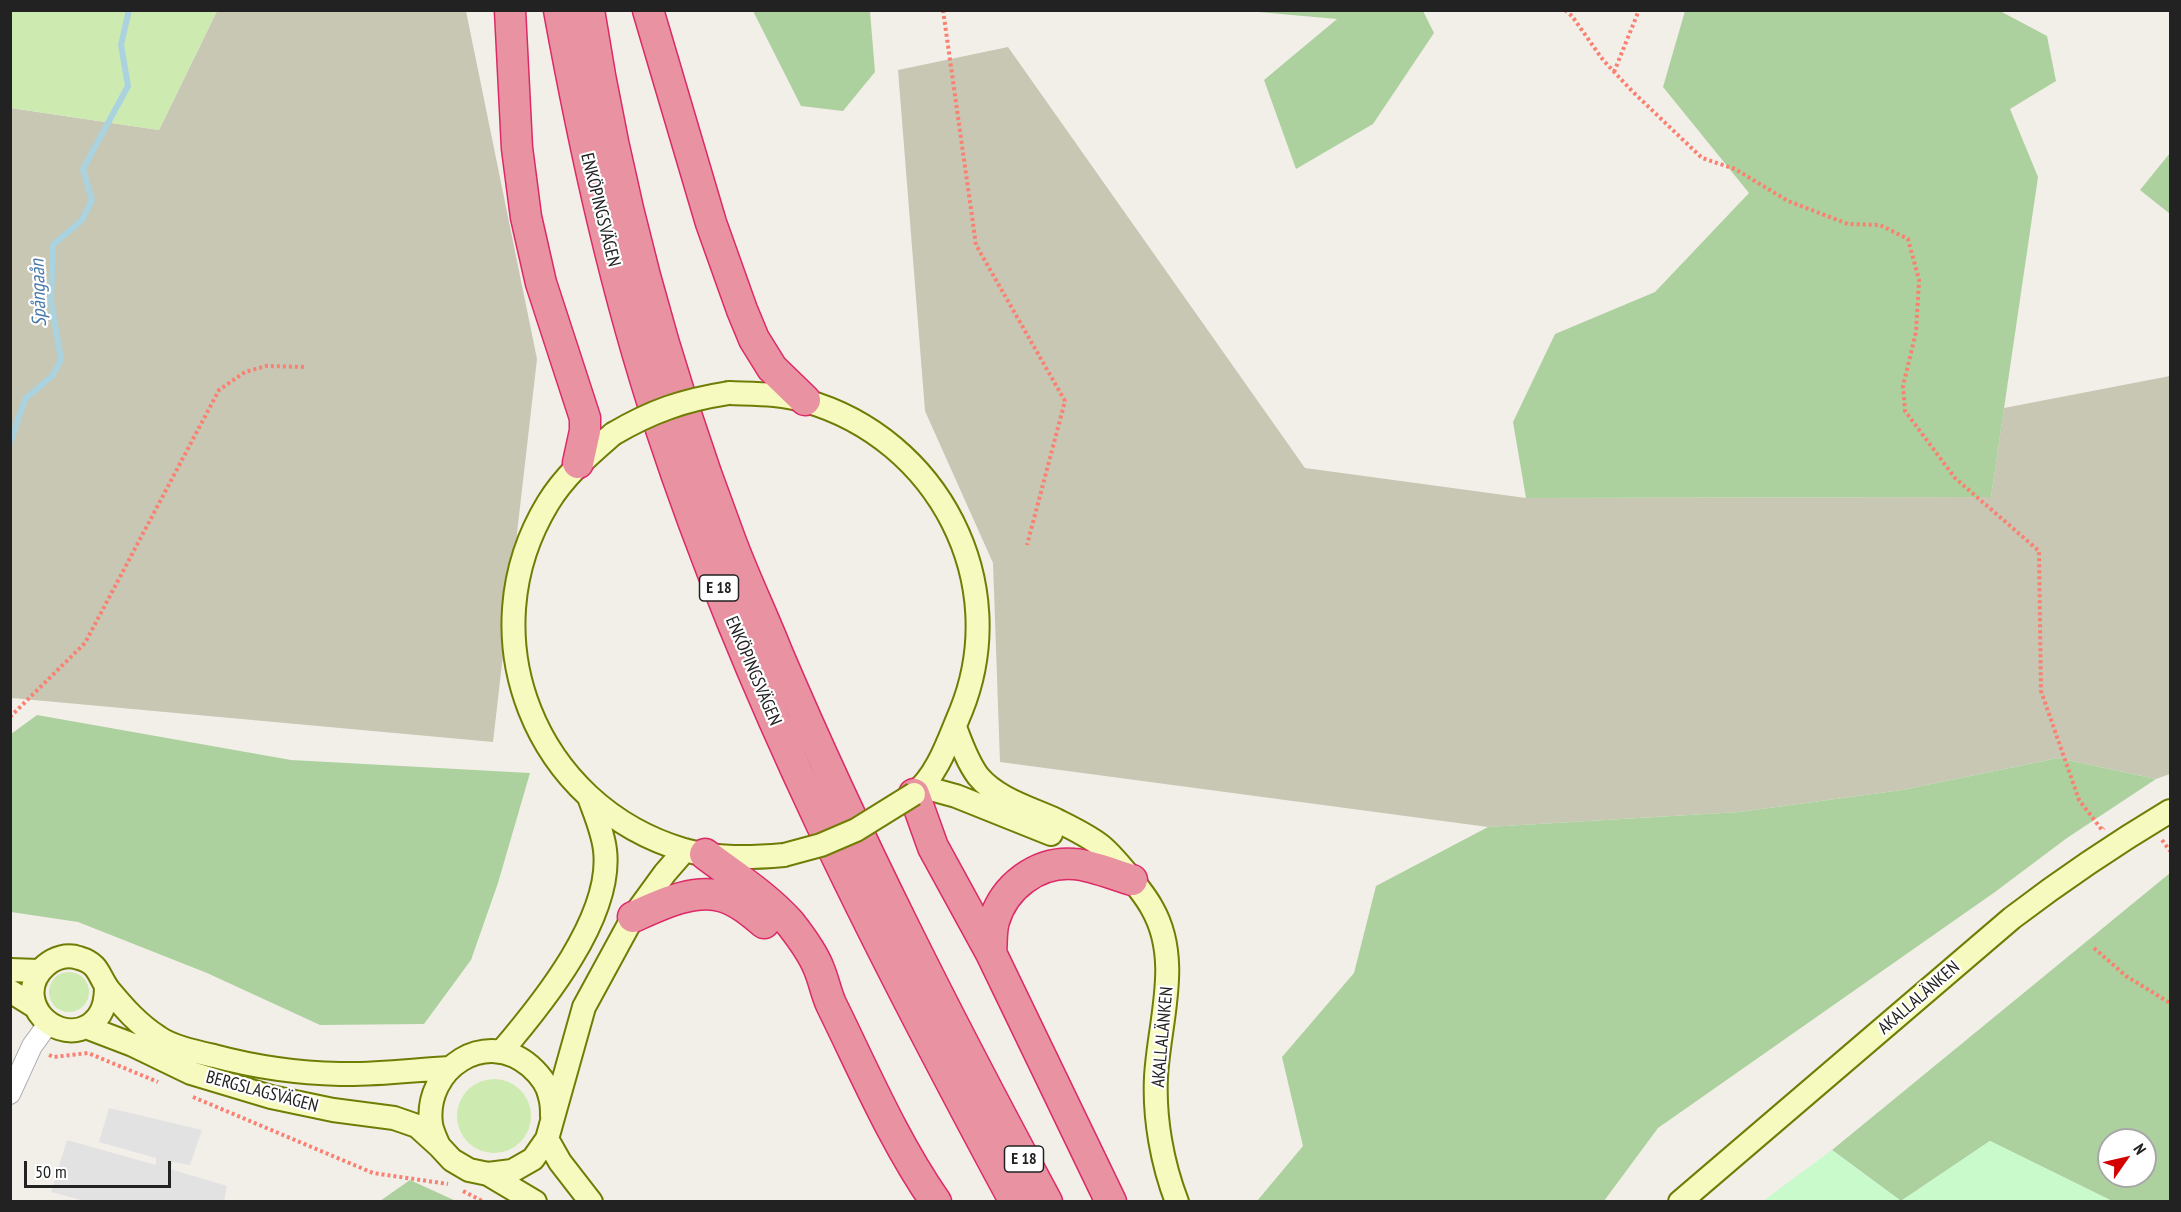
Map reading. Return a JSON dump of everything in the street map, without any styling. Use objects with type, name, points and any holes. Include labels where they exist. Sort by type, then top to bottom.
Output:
[{"type":"highway","points":[[510,10],[517,148],[526,217],[541,283],[585,418],[585,431],[578,464]]},
{"type":"highway","name":"ENKÖPINGSVÄGEN","points":[[559,10],[583,139],[609,252],[661,428],[716,582],[770,713],[822,828],[883,951],[988,1123]]},
{"type":"highway","name":"ENKÖPINGSVÄGEN","points":[[589,10],[600,82],[612,138],[658,325],[690,427],[730,541],[817,745],[891,900],[988,1123]]},
{"type":"highway","points":[[648,10],[711,223],[742,310],[754,339],[772,368],[805,400]]},
{"type":"highway","points":[[919,790],[933,847],[991,953],[1111,1202]]},
{"type":"highway","points":[[695,852],[762,896],[790,924],[810,951],[830,1000],[894,1130],[936,1202]]},
{"type":"highway","points":[[991,953],[994,922],[1003,899],[1021,880],[1038,870],[1047,866],[1075,863],[1132,880]]},
{"type":"highway","points":[[633,917],[672,900],[698,895],[721,895],[736,901],[778,934],[830,1000]]},
{"type":"highway","name":"E 18","points":[[988,1123],[1015,1202]]},
{"type":"highway","name":"E 18","points":[[988,1123],[1047,1202]]},
{"type":"main road","points":[[729,393],[767,394],[805,400],[846,416],[884,438],[914,465],[939,497],[959,532],[972,571],[978,611],[974,670],[955,727],[941,756],[919,790],[856,830],[821,845],[784,855],[749,857],[695,852],[659,841],[610,815],[589,797],[554,758],[536,726],[521,688],[514,650],[513,612],[519,574],[530,537],[548,503],[578,464],[613,434],[640,418],[668,406],[698,398],[729,393]]},
{"type":"main road","name":"AKALLALÄNKEN","points":[[955,727],[966,757],[979,777],[1001,795],[1059,821],[1100,845],[1132,880],[1152,908],[1164,939],[1168,981],[1156,1077],[1157,1112],[1162,1149],[1170,1184],[1177,1202]]},
{"type":"main road","name":"AKALLALÄNKEN","points":[[919,790],[956,796],[1046,831],[1090,853],[1132,880]]},
{"type":"main road","points":[[589,797],[605,849],[605,872],[596,908],[582,944],[532,1016],[501,1052],[522,1060],[540,1075],[550,1096],[550,1129],[560,1162],[591,1202]]},
{"type":"main road","name":"AKALLALÄNKEN","points":[[1680,1202],[2012,918],[2059,882],[2170,811]]},
{"type":"main road","points":[[488,1174],[512,1171],[532,1158],[550,1129],[584,1007],[633,917],[695,852]]},
{"type":"main road","name":"BERGSLAGSVÄGEN","points":[[39,971],[50,962],[63,957],[78,957],[91,963],[101,974],[106,987],[137,1023],[161,1040],[240,1063],[278,1070],[341,1074],[449,1068],[464,1058],[482,1052],[501,1052]]},
{"type":"main road","points":[[10,970],[39,971],[33,988],[41,1015]]},
{"type":"main road","points":[[86,1027],[98,1017],[105,1003],[106,987]]},
{"type":"main road","name":"BERGSLAGSVÄGEN","points":[[10,991],[59,1029],[86,1027],[133,1045],[191,1073],[271,1097],[333,1110],[394,1118],[417,1126],[452,1160],[469,1170],[488,1174],[535,1202]]},
{"type":"main road","points":[[439,1146],[431,1126],[430,1105],[437,1085],[449,1068]]},
{"type":"street","points":[[10,1094],[32,1046],[41,1015]]},
{"type":"path","points":[[943,10],[976,245],[1065,401],[1027,545]]},
{"type":"path","points":[[1565,10],[1614,72],[1702,158],[1735,169],[1798,205],[1848,224],[1880,225],[1908,239],[1919,280],[1916,332],[1903,386],[1905,411],[1955,478],[2039,551],[2041,691],[2079,800],[2102,830],[2110,824]]},
{"type":"path","points":[[1614,72],[1639,10]]},
{"type":"path","points":[[10,717],[86,643],[219,390],[245,372],[266,366],[306,367]]},
{"type":"path","points":[[2162,839],[2170,851]]},
{"type":"path","points":[[2094,948],[2126,976],[2170,1003]]},
{"type":"path","points":[[32,1046],[54,1057],[88,1053],[165,1085]]},
{"type":"path","points":[[187,1094],[373,1173],[446,1183],[484,1202]]},
{"type":"shaded area","points":[[217,11],[466,11],[537,359],[493,742],[12,698],[11,700],[11,108],[159,130]]},
{"type":"shaded area","points":[[1008,47],[1305,468],[1526,498],[1991,497],[2004,408],[2170,376],[2170,774],[2156,779],[2058,758],[1902,790],[1739,812],[1488,827],[1000,762],[993,563],[925,411],[898,70]]},
{"type":"shaded area","points":[[109,1108],[202,1130],[190,1165],[173,1162],[170,1169],[227,1186],[224,1201],[85,1201],[51,1192],[67,1140],[156,1165],[156,1158],[99,1142]]},
{"type":"green space","points":[[11,10],[217,11],[159,130],[11,108]]},
{"type":"green space","points":[[753,11],[870,11],[875,72],[843,111],[801,106]]},
{"type":"green space","points":[[1247,11],[1423,11],[1434,33],[1373,124],[1296,169],[1264,80],[1337,19]]},
{"type":"green space","points":[[1685,11],[2000,11],[2047,36],[2056,81],[2010,109],[2038,177],[1991,497],[1526,498],[1513,422],[1555,334],[1655,292],[1749,193],[1663,87]]},
{"type":"green space","points":[[2170,153],[2170,214],[2140,190]]},
{"type":"green space","points":[[37,715],[291,760],[530,773],[498,883],[471,960],[424,1024],[320,1025],[207,973],[78,922],[11,912],[11,734]]},
{"type":"green space","points":[[2058,758],[2156,779],[2067,838],[1995,892],[1658,1128],[1604,1201],[1257,1201],[1303,1146],[1282,1057],[1354,973],[1376,886],[1488,827],[1739,812],[1902,790]]},
{"type":"green space","points":[[2170,873],[2170,1201],[2112,1201],[1990,1141],[1901,1201],[1832,1150]]},
{"type":"green space","points":[[69,972],[77,973],[83,978],[88,984],[88,1000],[83,1006],[77,1011],[69,1012],[61,1011],[55,1006],[50,1000],[49,992],[50,984],[55,978],[61,973]]},
{"type":"green space","points":[[487,1079],[501,1079],[515,1085],[525,1095],[531,1109],[529,1130],[515,1147],[501,1153],[487,1153],[473,1147],[463,1137],[457,1123],[457,1109],[463,1095],[473,1085]]},
{"type":"green space","points":[[1990,1141],[2112,1201],[1901,1201]]},
{"type":"green space","points":[[1832,1150],[1901,1201],[1763,1201]]},
{"type":"green space","points":[[410,1180],[456,1201],[380,1201]]},
{"type":"waterway","name":"Spångaån","points":[[10,443],[25,399],[52,376],[61,360],[51,301],[53,245],[82,220],[92,200],[83,169],[128,86],[121,45],[129,10]]}]
